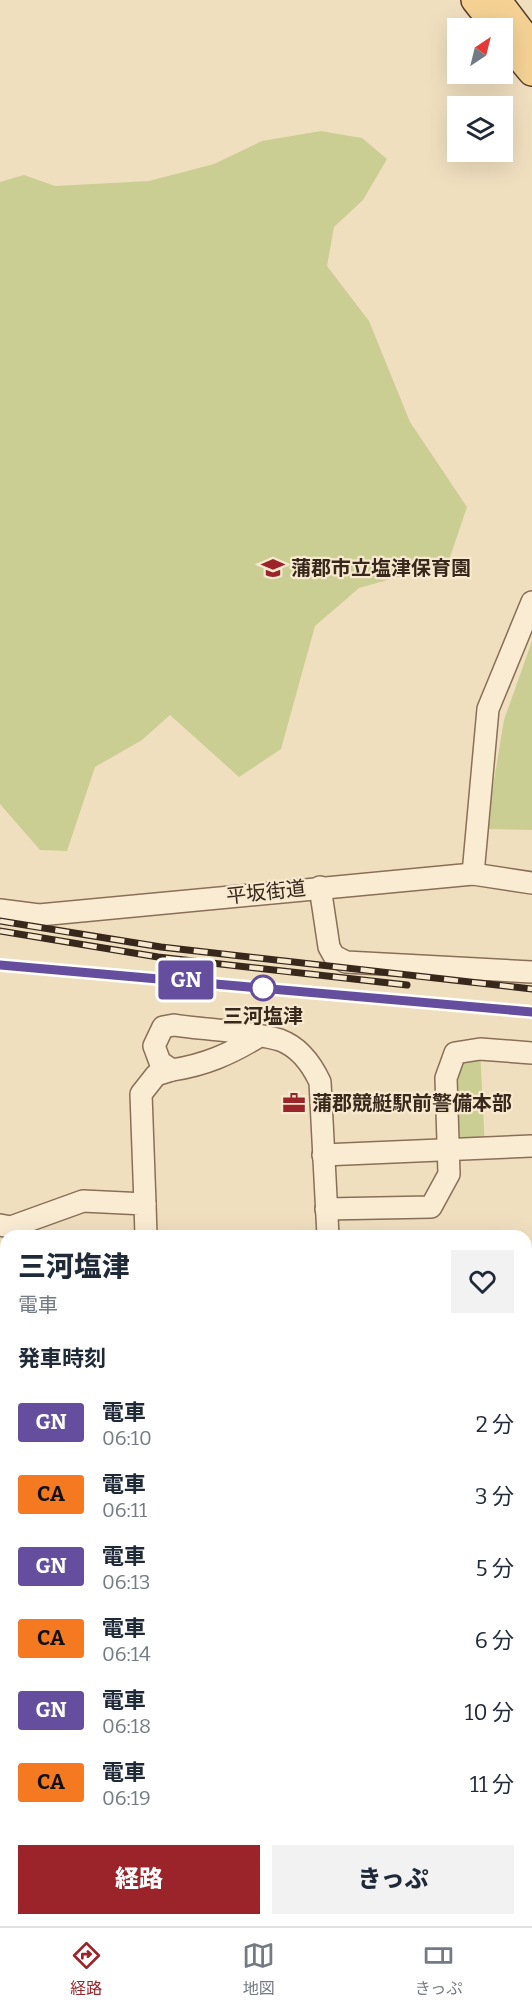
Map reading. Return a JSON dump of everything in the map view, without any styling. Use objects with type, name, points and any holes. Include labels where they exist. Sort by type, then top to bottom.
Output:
[{"type":"main road","points":[[475,0],[489,18]]},
{"type":"main road","points":[[496,0],[532,46]]},
{"type":"main road","points":[[513,49],[532,72]]},
{"type":"street","points":[[473,874],[488,709],[532,602]]},
{"type":"street","name":"平坂街道","points":[[0,910],[39,915],[473,874],[532,883]]},
{"type":"street","points":[[320,887],[328,946],[334,956],[346,962],[532,972]]},
{"type":"street","points":[[172,1070],[160,1062],[154,1046],[163,1027],[174,1025],[281,1041],[311,1063],[320,1082],[328,1230]]},
{"type":"street","points":[[146,1230],[141,1094],[156,1075],[198,1066],[227,1056],[258,1037]]},
{"type":"street","points":[[326,1209],[431,1206],[449,1173],[446,1150],[446,1078],[455,1053],[480,1049],[532,1053]]},
{"type":"street","points":[[324,1155],[532,1146]]},
{"type":"street","points":[[0,1225],[11,1227],[83,1201],[145,1204]]},
{"type":"green space","points":[[321,131],[362,138],[387,159],[363,200],[334,227],[327,266],[369,321],[410,422],[467,507],[448,563],[359,588],[315,626],[281,749],[239,777],[170,715],[142,740],[95,767],[67,851],[40,850],[0,804],[0,182],[24,175],[55,186],[149,181],[214,164],[262,141]]},
{"type":"green space","points":[[532,641],[532,830],[486,829],[504,720]]},
{"type":"green space","points":[[480,1049],[485,1148],[446,1150],[455,1053]]},
{"type":"railway","points":[[0,921],[161,947],[532,989]]},
{"type":"railway","points":[[0,931],[158,957],[407,985]]},
{"type":"railway","points":[[0,965],[532,1012]]},
{"type":"train","name":"GN","points":[[0,965],[157,977],[532,1012]]},
{"type":"place","name":"蒲郡市立塩津保育園","points":[[273,568]]},
{"type":"place","name":"三河塩津","points":[[263,988]]},
{"type":"place","name":"蒲郡競艇駅前警備本部","points":[[294,1103]]}]
